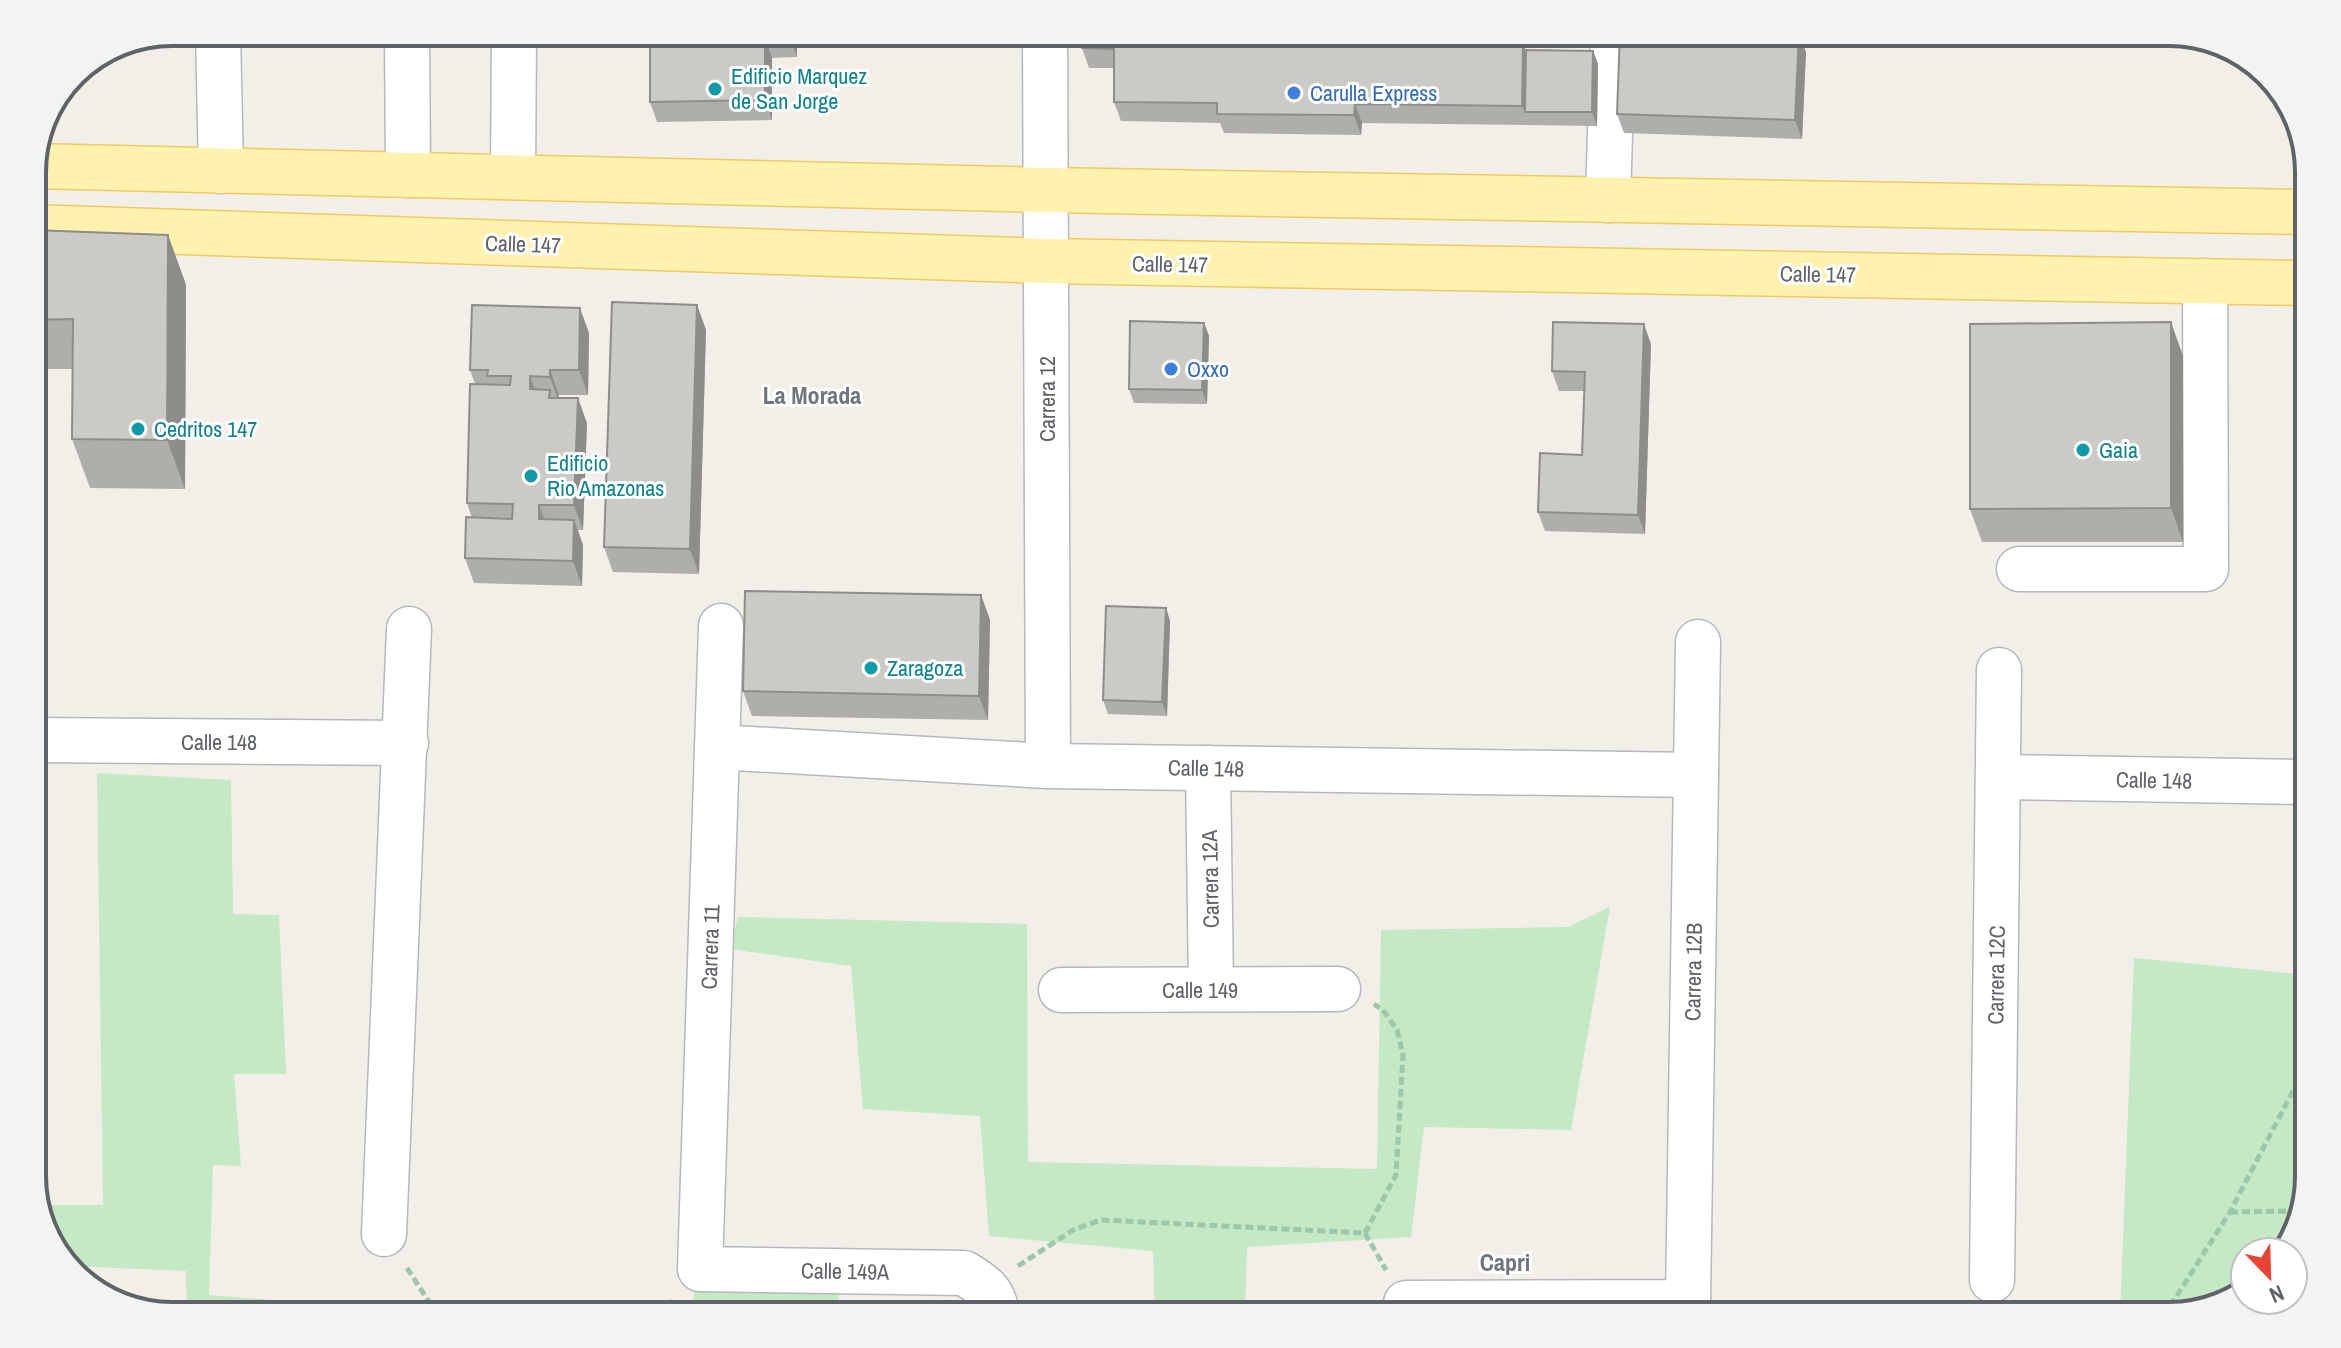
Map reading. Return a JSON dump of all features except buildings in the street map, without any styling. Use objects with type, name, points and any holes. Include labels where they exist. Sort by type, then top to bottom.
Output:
[{"type":"main road","points":[[46,166],[1047,190],[2295,212]]},
{"type":"main road","name":"Calle 147","points":[[46,227],[1046,261],[2295,283]]},
{"type":"street","points":[[218,46],[221,171]]},
{"type":"street","points":[[407,46],[408,175]]},
{"type":"street","points":[[513,177],[514,46]]},
{"type":"street","name":"Carrera 12","points":[[1045,46],[1048,766]]},
{"type":"street","points":[[1608,200],[1613,46]]},
{"type":"street","points":[[2019,569],[2206,569],[2205,281]]},
{"type":"street","name":"Carrera 11","points":[[700,1269],[721,626]]},
{"type":"street","points":[[384,1234],[409,629]]},
{"type":"street","name":"Carrera 12B","points":[[1688,1302],[1698,642]]},
{"type":"street","name":"Carrera 12C","points":[[1992,1280],[1999,670]]},
{"type":"street","name":"Calle 148","points":[[46,740],[406,743]]},
{"type":"street","name":"Calle 148","points":[[717,747],[1048,766],[1696,775]]},
{"type":"street","name":"Carrera 12A","points":[[1208,768],[1211,989]]},
{"type":"street","name":"Calle 148","points":[[1999,777],[2295,782]]},
{"type":"street","name":"Calle 149","points":[[1061,990],[1338,989]]},
{"type":"street","name":"Calle 149A","points":[[700,1269],[964,1273],[992,1301]]},
{"type":"path","points":[[1338,989],[1362,996],[1383,1010],[1397,1030],[1403,1055],[1396,1175],[1365,1233]]},
{"type":"path","points":[[2173,1302],[2230,1212],[2295,1087]]},
{"type":"path","points":[[2230,1212],[2290,1211]]},
{"type":"path","points":[[992,1301],[1073,1230],[1101,1220],[1365,1233]]},
{"type":"path","points":[[1365,1233],[1401,1302]]},
{"type":"path","points":[[384,1234],[429,1302]]},
{"type":"green space","points":[[97,773],[231,780],[233,914],[279,915],[286,1074],[234,1074],[241,1166],[213,1165],[209,1295],[296,1302],[187,1302],[186,1271],[85,1267],[63,1239],[49,1205],[103,1205]]},
{"type":"green space","points":[[1610,907],[1571,1130],[1424,1127],[1411,1237],[1247,1247],[1245,1302],[1155,1302],[1153,1251],[989,1236],[980,1116],[863,1109],[851,966],[730,949],[738,917],[1027,924],[1028,1162],[1377,1169],[1381,930],[1568,927]]},
{"type":"green space","points":[[2134,958],[2295,974],[2295,1176],[2291,1209],[2279,1236],[2229,1236],[2229,1286],[2202,1298],[2121,1302]]},
{"type":"green space","points":[[696,1284],[838,1285],[839,1302],[693,1302]]},
{"type":"place","name":"Edificio Marquez de San Jorge","points":[[715,89]]},
{"type":"place","name":"Carulla Express","points":[[1294,93]]},
{"type":"place","name":"Oxxo","points":[[1171,369]]},
{"type":"place","name":"Cedritos 147","points":[[138,429]]},
{"type":"place","name":"Gaia","points":[[2083,450]]},
{"type":"place","name":"Edificio Rio Amazonas","points":[[531,476]]},
{"type":"place","name":"Zaragoza","points":[[871,668]]},
{"type":"district","name":"La Morada","points":[[812,395]]},
{"type":"district","name":"Capri","points":[[1505,1262]]}]
